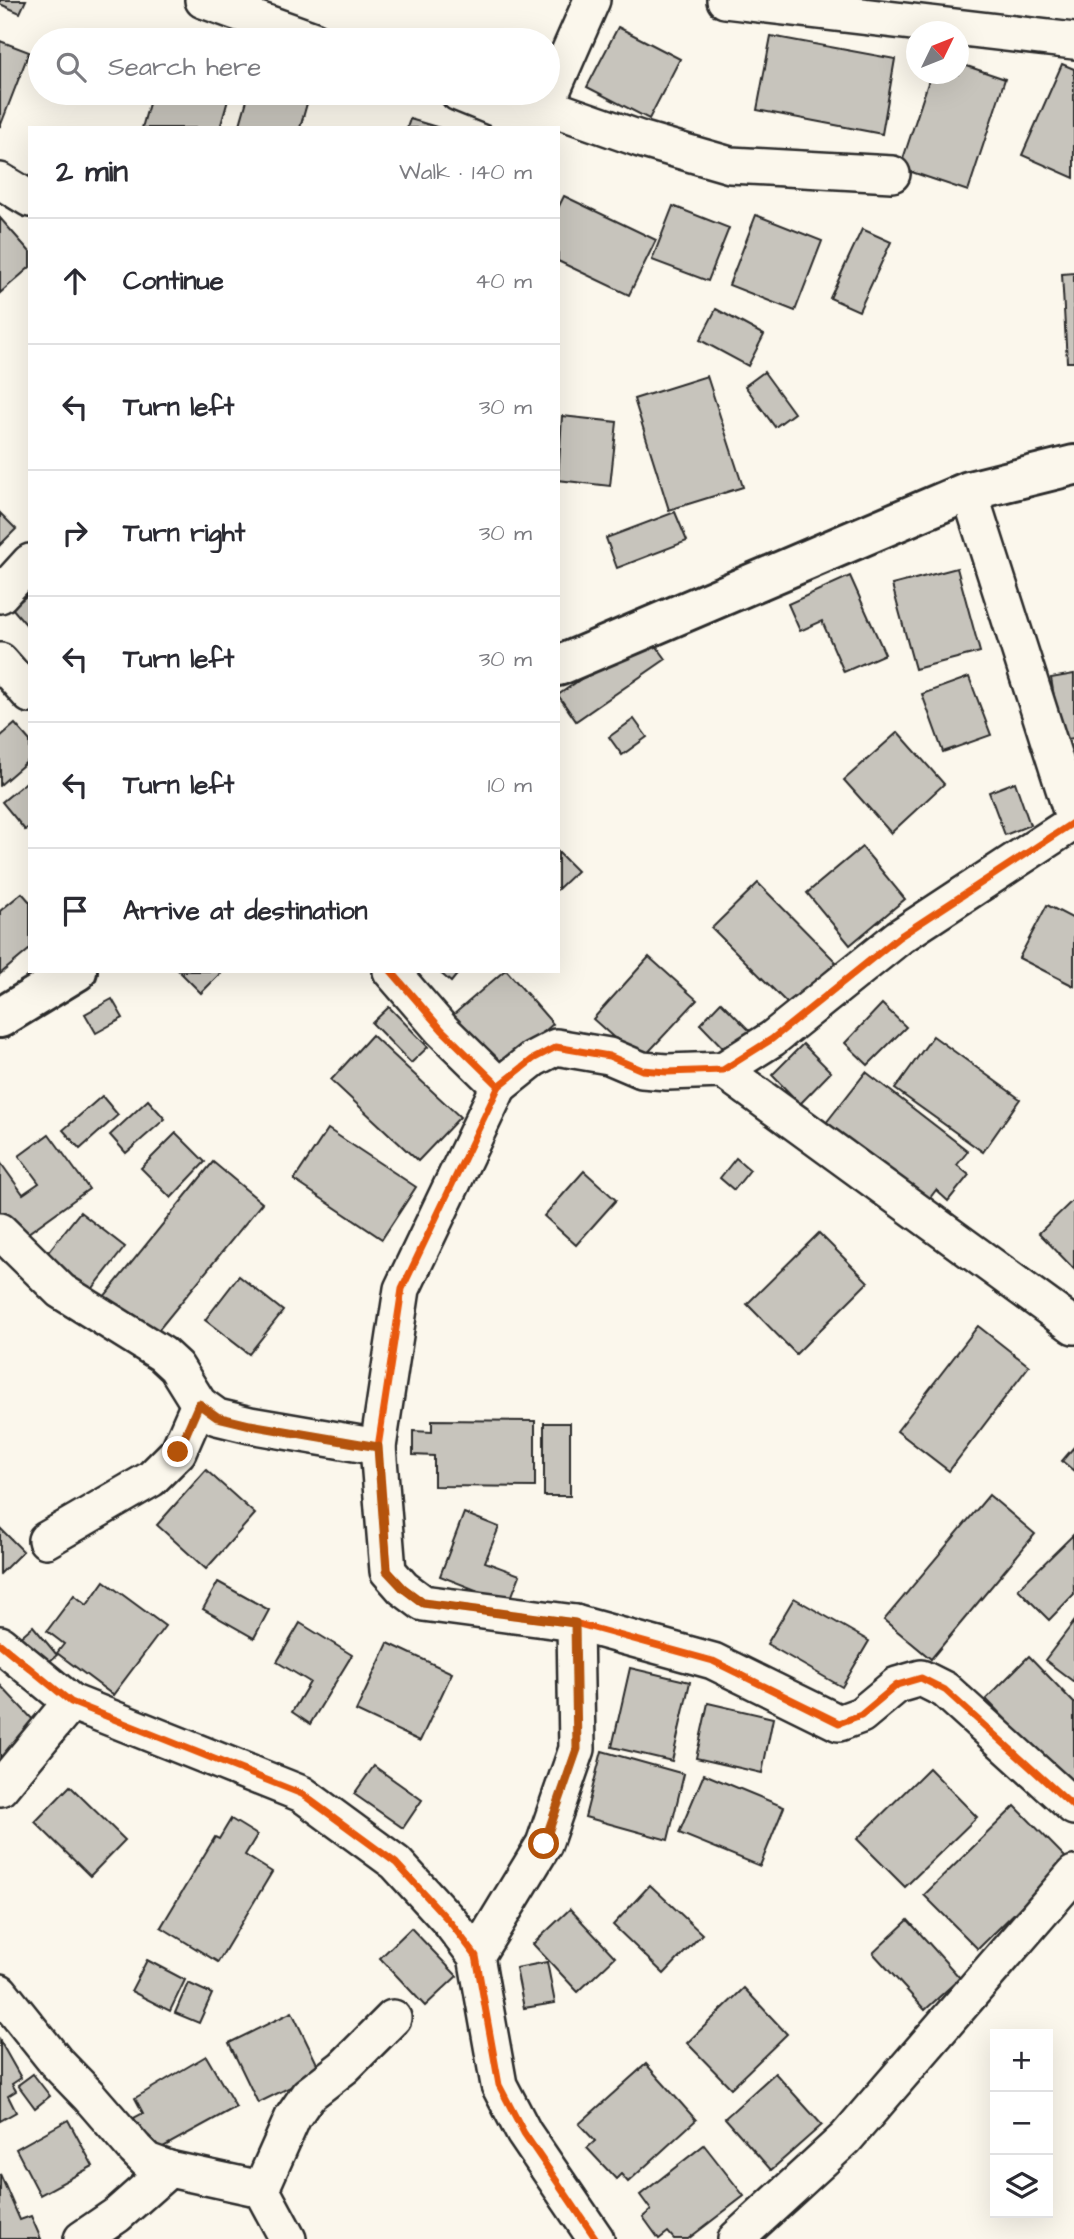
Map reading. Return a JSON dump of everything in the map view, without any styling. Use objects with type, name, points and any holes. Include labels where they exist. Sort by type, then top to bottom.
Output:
[{"type":"street","points":[[203,0],[281,28]]},
{"type":"street","points":[[560,70],[592,0]]},
{"type":"street","points":[[725,0],[1074,41]]},
{"type":"street","points":[[488,105],[522,119],[639,139],[730,164],[892,174]]},
{"type":"street","points":[[537,121],[544,105]]},
{"type":"street","points":[[0,181],[28,198]]},
{"type":"street","points":[[560,665],[969,491],[1074,465]]},
{"type":"street","points":[[969,491],[1074,821],[898,937],[772,1040],[723,1070],[642,1070],[609,1056],[556,1047],[533,1059],[499,1086],[402,1289],[378,1447],[387,1571],[423,1603],[575,1623],[713,1661],[839,1723],[861,1715],[897,1685],[921,1678],[945,1690],[1074,1807]]},
{"type":"street","points":[[0,595],[28,564]]},
{"type":"street","points":[[0,662],[28,693]]},
{"type":"street","points":[[0,1018],[74,973]]},
{"type":"street","points":[[393,973],[442,1030],[499,1086]]},
{"type":"street","points":[[723,1070],[1074,1325]]},
{"type":"street","points":[[0,1231],[61,1292],[162,1354],[176,1367],[199,1404],[217,1417],[378,1447]]},
{"type":"street","points":[[46,1540],[151,1479],[178,1452],[199,1404]]},
{"type":"street","points":[[476,1956],[544,1844],[577,1749],[575,1623]]},
{"type":"street","points":[[0,1644],[71,1702],[302,1794],[396,1863],[450,1922],[476,1956],[499,2085],[524,2133],[596,2239]]},
{"type":"street","points":[[0,1788],[71,1702]]},
{"type":"street","points":[[736,2239],[846,2138],[1074,1874]]},
{"type":"street","points":[[0,1992],[56,2062],[147,2161],[169,2169],[261,2189],[288,2239]]},
{"type":"street","points":[[261,2189],[293,2117],[308,2095],[344,2067],[393,2018]]},
{"type":"street","points":[[82,2239],[117,2215],[169,2169]]},
{"type":"building","points":[[0,0],[26,0],[20,13],[0,4]]},
{"type":"building","points":[[618,27],[680,59],[649,119],[587,87]]},
{"type":"building","points":[[771,36],[895,59],[882,134],[757,110]]},
{"type":"building","points":[[0,41],[28,52],[28,55],[0,127]]},
{"type":"building","points":[[1062,64],[1074,69],[1074,178],[1022,155]]},
{"type":"building","points":[[969,67],[1005,79],[968,191],[900,168],[928,84],[969,84]]},
{"type":"building","points":[[149,105],[227,105],[221,126],[143,126]]},
{"type":"building","points":[[246,105],[307,105],[301,126],[240,126]]},
{"type":"building","points":[[410,119],[433,126],[408,126]]},
{"type":"building","points":[[564,196],[656,240],[629,295],[560,262],[560,204]]},
{"type":"building","points":[[673,206],[729,228],[708,281],[652,260]]},
{"type":"building","points":[[756,215],[822,241],[795,311],[729,285]]},
{"type":"building","points":[[0,218],[28,250],[28,269],[0,293]]},
{"type":"building","points":[[862,229],[891,242],[859,311],[830,298]]},
{"type":"building","points":[[1074,273],[1074,362],[1067,362],[1062,274]]},
{"type":"building","points":[[716,309],[764,335],[748,366],[700,340]]},
{"type":"building","points":[[764,372],[794,413],[775,427],[745,386]]},
{"type":"building","points":[[707,376],[743,487],[669,510],[634,399]]},
{"type":"building","points":[[562,416],[617,422],[610,486],[560,480]]},
{"type":"building","points":[[675,512],[687,541],[617,568],[606,538]]},
{"type":"building","points":[[0,513],[16,529],[0,545]]},
{"type":"building","points":[[957,568],[980,652],[915,669],[892,585]]},
{"type":"building","points":[[850,576],[885,654],[844,672],[822,621],[800,631],[788,604]]},
{"type":"building","points":[[28,595],[28,627],[12,608]]},
{"type":"building","points":[[647,633],[666,659],[576,721],[560,698],[560,694]]},
{"type":"building","points":[[1074,674],[1074,738],[1061,740],[1051,678]]},
{"type":"building","points":[[969,677],[991,735],[943,752],[922,694]]},
{"type":"building","points":[[634,719],[647,737],[622,755],[609,737]]},
{"type":"building","points":[[15,724],[28,739],[28,761],[0,785],[0,737]]},
{"type":"building","points":[[898,732],[944,784],[891,833],[844,780]]},
{"type":"building","points":[[28,781],[28,828],[25,830],[2,802]]},
{"type":"building","points":[[1015,782],[1030,825],[1005,835],[989,792]]},
{"type":"building","points":[[862,847],[905,899],[850,945],[807,893]]},
{"type":"building","points":[[560,854],[577,871],[560,887]]},
{"type":"building","points":[[758,883],[836,962],[791,1007],[712,928]]},
{"type":"building","points":[[22,893],[28,900],[28,951],[0,974],[0,911]]},
{"type":"building","points":[[1047,905],[1074,919],[1074,986],[1019,958]]},
{"type":"building","points":[[649,957],[697,1000],[640,1061],[593,1019]]},
{"type":"building","points":[[181,973],[221,973],[201,993]]},
{"type":"building","points":[[440,973],[458,973],[451,982]]},
{"type":"building","points":[[502,973],[509,973],[553,1024],[502,1069],[453,1015]]},
{"type":"building","points":[[112,999],[123,1018],[96,1033],[85,1014]]},
{"type":"building","points":[[721,1002],[753,1034],[731,1056],[700,1024]]},
{"type":"building","points":[[882,1004],[906,1027],[868,1065],[845,1043]]},
{"type":"building","points":[[389,1007],[428,1047],[411,1063],[372,1023]]},
{"type":"building","points":[[372,1035],[460,1117],[418,1161],[331,1080]]},
{"type":"building","points":[[933,1036],[1020,1099],[983,1152],[895,1089]]},
{"type":"building","points":[[803,1044],[831,1072],[800,1104],[772,1075]]},
{"type":"building","points":[[866,1072],[968,1151],[957,1165],[969,1175],[948,1201],[936,1190],[923,1207],[822,1128]]},
{"type":"building","points":[[102,1096],[118,1115],[80,1149],[63,1130]]},
{"type":"building","points":[[148,1100],[165,1119],[126,1153],[110,1135]]},
{"type":"building","points":[[328,1129],[416,1187],[382,1239],[294,1180]]},
{"type":"building","points":[[176,1133],[205,1162],[171,1198],[141,1168]]},
{"type":"building","points":[[49,1134],[89,1189],[17,1241],[0,1217],[0,1162],[23,1194],[39,1183],[19,1156]]},
{"type":"building","points":[[736,1158],[750,1170],[734,1190],[720,1178]]},
{"type":"building","points":[[213,1162],[262,1203],[152,1338],[103,1298]]},
{"type":"building","points":[[584,1171],[616,1200],[576,1245],[544,1216]]},
{"type":"building","points":[[1074,1199],[1074,1269],[1039,1233]]},
{"type":"building","points":[[80,1212],[125,1247],[86,1297],[41,1261]]},
{"type":"building","points":[[819,1233],[868,1282],[796,1354],[747,1304]]},
{"type":"building","points":[[239,1276],[283,1311],[249,1354],[205,1320]]},
{"type":"building","points":[[978,1326],[1029,1366],[949,1471],[897,1431]]},
{"type":"building","points":[[432,1420],[535,1421],[535,1487],[434,1486],[434,1456],[413,1455],[413,1431],[432,1432]]},
{"type":"building","points":[[544,1423],[570,1423],[570,1496],[544,1496]]},
{"type":"building","points":[[1074,1447],[1074,1471],[1062,1461]]},
{"type":"building","points":[[206,1470],[255,1514],[206,1569],[157,1525]]},
{"type":"building","points":[[989,1495],[1035,1534],[931,1659],[884,1620]]},
{"type":"building","points":[[464,1513],[499,1527],[485,1562],[520,1575],[509,1603],[440,1576]]},
{"type":"building","points":[[0,1528],[23,1551],[0,1574]]},
{"type":"building","points":[[1073,1535],[1074,1594],[1049,1620],[1018,1589]]},
{"type":"building","points":[[104,1581],[165,1626],[113,1695],[57,1653],[64,1644],[47,1631],[74,1595],[87,1605]]},
{"type":"building","points":[[218,1582],[269,1610],[254,1638],[203,1609]]},
{"type":"building","points":[[794,1598],[869,1641],[842,1687],[767,1644]]},
{"type":"building","points":[[1074,1622],[1074,1682],[1045,1660]]},
{"type":"building","points":[[300,1623],[352,1655],[310,1724],[292,1712],[310,1682],[277,1662]]},
{"type":"building","points":[[33,1626],[57,1655],[42,1668],[18,1639]]},
{"type":"building","points":[[388,1643],[452,1673],[420,1741],[356,1711]]},
{"type":"building","points":[[1029,1656],[1074,1703],[1074,1778],[1068,1784],[986,1699]]},
{"type":"building","points":[[630,1668],[690,1682],[672,1761],[612,1747]]},
{"type":"building","points":[[0,1685],[38,1725],[0,1762]]},
{"type":"building","points":[[708,1703],[773,1718],[762,1773],[696,1758]]},
{"type":"building","points":[[602,1751],[684,1774],[668,1840],[585,1817]]},
{"type":"building","points":[[374,1766],[422,1800],[403,1828],[354,1794]]},
{"type":"building","points":[[929,1768],[977,1817],[905,1887],[857,1839]]},
{"type":"building","points":[[704,1774],[784,1807],[760,1866],[679,1833]]},
{"type":"building","points":[[70,1786],[125,1840],[90,1876],[35,1822]]},
{"type":"building","points":[[1015,1806],[1068,1860],[978,1949],[924,1895]]},
{"type":"building","points":[[231,1819],[257,1835],[245,1855],[272,1872],[218,1962],[161,1927],[215,1837],[219,1839]]},
{"type":"building","points":[[650,1885],[702,1934],[664,1974],[613,1925]]},
{"type":"building","points":[[570,1909],[615,1957],[578,1992],[533,1944]]},
{"type":"building","points":[[908,1920],[960,1978],[925,2010],[873,1953]]},
{"type":"building","points":[[411,1928],[457,1976],[425,2006],[380,1958]]},
{"type":"building","points":[[147,1960],[185,1980],[170,2011],[131,1991]]},
{"type":"building","points":[[547,1962],[555,2003],[524,2008],[516,1968]]},
{"type":"building","points":[[188,1983],[212,1994],[199,2023],[175,2013]]},
{"type":"building","points":[[744,1988],[787,2034],[731,2088],[687,2043]]},
{"type":"building","points":[[292,2012],[321,2072],[258,2103],[229,2043]]},
{"type":"building","points":[[0,2041],[21,2078],[12,2084],[16,2091],[8,2096],[16,2112],[0,2121]]},
{"type":"building","points":[[206,2056],[236,2107],[154,2152],[134,2118],[143,2113],[135,2098]]},
{"type":"building","points":[[646,2064],[696,2120],[628,2182],[621,2174],[616,2179],[587,2148],[595,2141],[579,2124]]},
{"type":"building","points":[[775,2073],[822,2125],[771,2170],[725,2118]]},
{"type":"building","points":[[33,2074],[50,2096],[35,2108],[18,2085]]},
{"type":"building","points":[[68,2120],[93,2166],[40,2195],[16,2149]]},
{"type":"building","points":[[704,2145],[744,2196],[688,2239],[674,2239],[668,2232],[659,2239],[643,2217],[651,2210],[640,2195]]},
{"type":"building","points":[[0,2174],[20,2220],[31,2216],[41,2239],[0,2239]]},
{"type":"cycle path","points":[[393,973],[442,1030],[499,1086],[533,1059],[556,1047],[609,1056],[642,1070],[723,1070],[772,1039],[899,937],[1074,822]]},
{"type":"cycle path","points":[[499,1086],[402,1289],[378,1447],[388,1571],[403,1588],[423,1603],[575,1623],[713,1661],[839,1723],[861,1715],[897,1685],[921,1678],[945,1690],[1074,1807]]},
{"type":"cycle path","points":[[0,1644],[71,1702],[302,1794],[396,1863],[450,1922],[476,1956],[499,2085],[524,2133],[596,2239]]},
{"type":"route","points":[[178,1452],[199,1404],[217,1417],[250,1425],[378,1447],[387,1571],[403,1588],[423,1603],[575,1623],[577,1749],[544,1844]]}]
